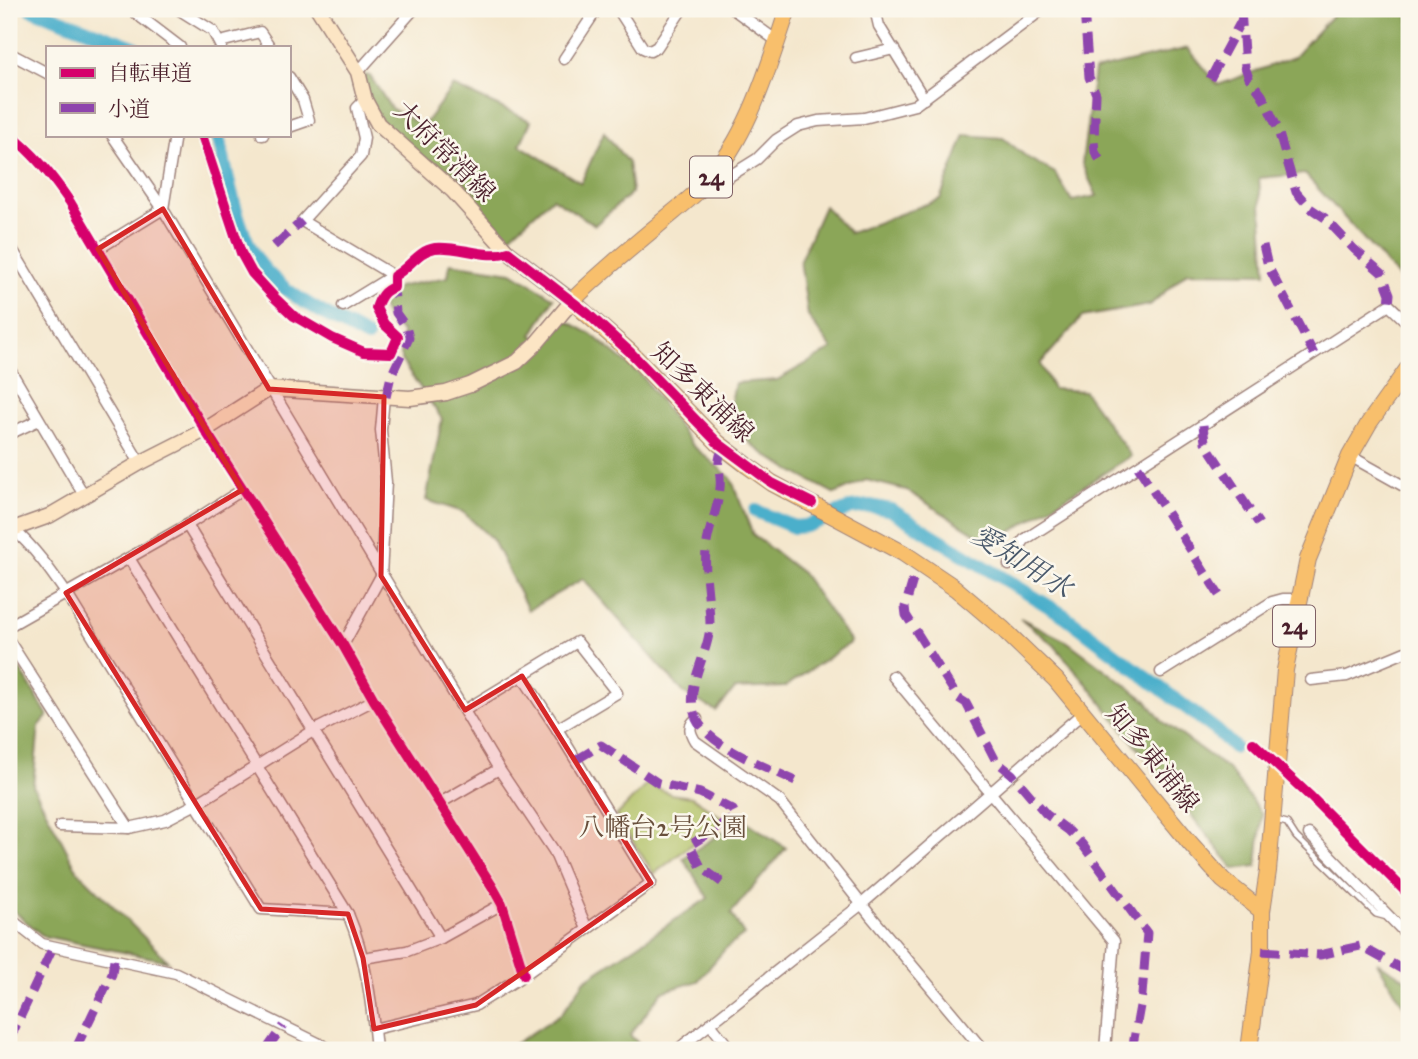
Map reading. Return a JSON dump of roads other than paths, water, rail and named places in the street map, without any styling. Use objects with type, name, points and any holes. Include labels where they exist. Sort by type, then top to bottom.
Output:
[{"type":"main road","name":"24","points":[[572,301],[706,183],[740,132],[788,9]]},
{"type":"main road","name":"知多東浦線","points":[[572,301],[630,352],[718,443],[772,483],[849,523],[955,588],[1034,656],[1084,712],[1215,871],[1262,911]]},
{"type":"main road","name":"24","points":[[1249,1050],[1262,951],[1262,911],[1273,820],[1284,670],[1308,559],[1350,456],[1369,423],[1409,367]]},
{"type":"street","points":[[131,9],[145,13],[179,46]]},
{"type":"street","points":[[178,9],[213,31],[220,45],[261,32],[269,46]]},
{"type":"street","name":"大府常滑線","points":[[318,9],[358,72],[365,100],[378,124],[453,191],[508,251],[572,301]]},
{"type":"street","points":[[358,72],[414,9]]},
{"type":"street","points":[[564,59],[597,9]]},
{"type":"street","points":[[618,9],[643,48],[650,51],[657,47],[682,9]]},
{"type":"street","points":[[733,9],[777,41]]},
{"type":"street","points":[[875,9],[879,26],[924,99]]},
{"type":"street","points":[[706,183],[718,184],[757,159],[776,140],[798,126],[885,114],[915,105],[1043,9]]},
{"type":"street","points":[[856,58],[894,49]]},
{"type":"street","points":[[9,53],[46,72]]},
{"type":"street","points":[[290,79],[303,100],[309,120],[290,127]]},
{"type":"street","points":[[343,306],[392,275],[302,221],[360,156],[364,138],[357,108],[365,100]]},
{"type":"street","points":[[9,134],[28,149],[47,170],[99,249],[242,490],[343,645],[374,700],[502,904],[524,975]]},
{"type":"street","points":[[113,136],[163,209],[381,576],[499,769],[554,851],[587,929]]},
{"type":"street","points":[[99,249],[163,209],[175,136]]},
{"type":"street","points":[[9,244],[141,463]]},
{"type":"street","points":[[348,914],[261,909],[66,593],[32,548],[11,529],[49,516],[205,429],[269,389],[410,398],[446,393],[492,375],[517,362],[572,301]]},
{"type":"street","points":[[1009,565],[1024,540],[1389,305],[1409,324]]},
{"type":"street","points":[[9,368],[85,496]]},
{"type":"street","points":[[343,645],[381,576],[386,482],[381,430],[384,397]]},
{"type":"street","points":[[9,434],[39,420]]},
{"type":"street","points":[[1350,456],[1409,489]]},
{"type":"street","points":[[9,626],[187,525],[242,490]]},
{"type":"street","points":[[187,525],[441,939]]},
{"type":"street","points":[[129,558],[348,914],[363,958],[376,1050]]},
{"type":"street","points":[[1161,672],[1272,601],[1283,598],[1299,599]]},
{"type":"street","points":[[9,640],[129,828]]},
{"type":"street","points":[[465,710],[577,642],[617,693],[557,729]]},
{"type":"street","points":[[1311,680],[1347,676],[1405,652],[1409,653]]},
{"type":"street","points":[[374,1028],[476,1005],[524,975],[651,883],[522,676]]},
{"type":"street","points":[[892,676],[1114,941],[1105,1050]]},
{"type":"street","points":[[60,826],[129,828],[165,820],[257,768],[313,731],[374,700]]},
{"type":"street","points":[[677,1050],[863,904],[1084,712]]},
{"type":"street","points":[[697,719],[690,730],[695,741],[780,801],[870,915],[983,1050]]},
{"type":"street","points":[[440,803],[499,769]]},
{"type":"street","points":[[1309,834],[1409,937]]},
{"type":"street","points":[[363,958],[407,951],[441,939],[502,904]]},
{"type":"street","points":[[9,918],[42,944],[176,973],[332,1050]]},
{"type":"street","points":[[709,1024],[731,1050]]},
{"type":"lane","points":[[1273,820],[1287,823],[1296,837],[1376,914],[1391,918]]},
{"type":"waterway","name":"愛知用水","points":[[31,9],[131,46]]},
{"type":"waterway","name":"愛知用水","points":[[218,136],[239,220],[260,264],[295,296],[367,337]]},
{"type":"waterway","name":"愛知用水","points":[[756,511],[794,527],[806,526],[851,508],[871,506],[891,510],[1065,616],[1216,730],[1234,747]]},
{"type":"park label","name":"八幡台2号公園","points":[[663,827]]}]
